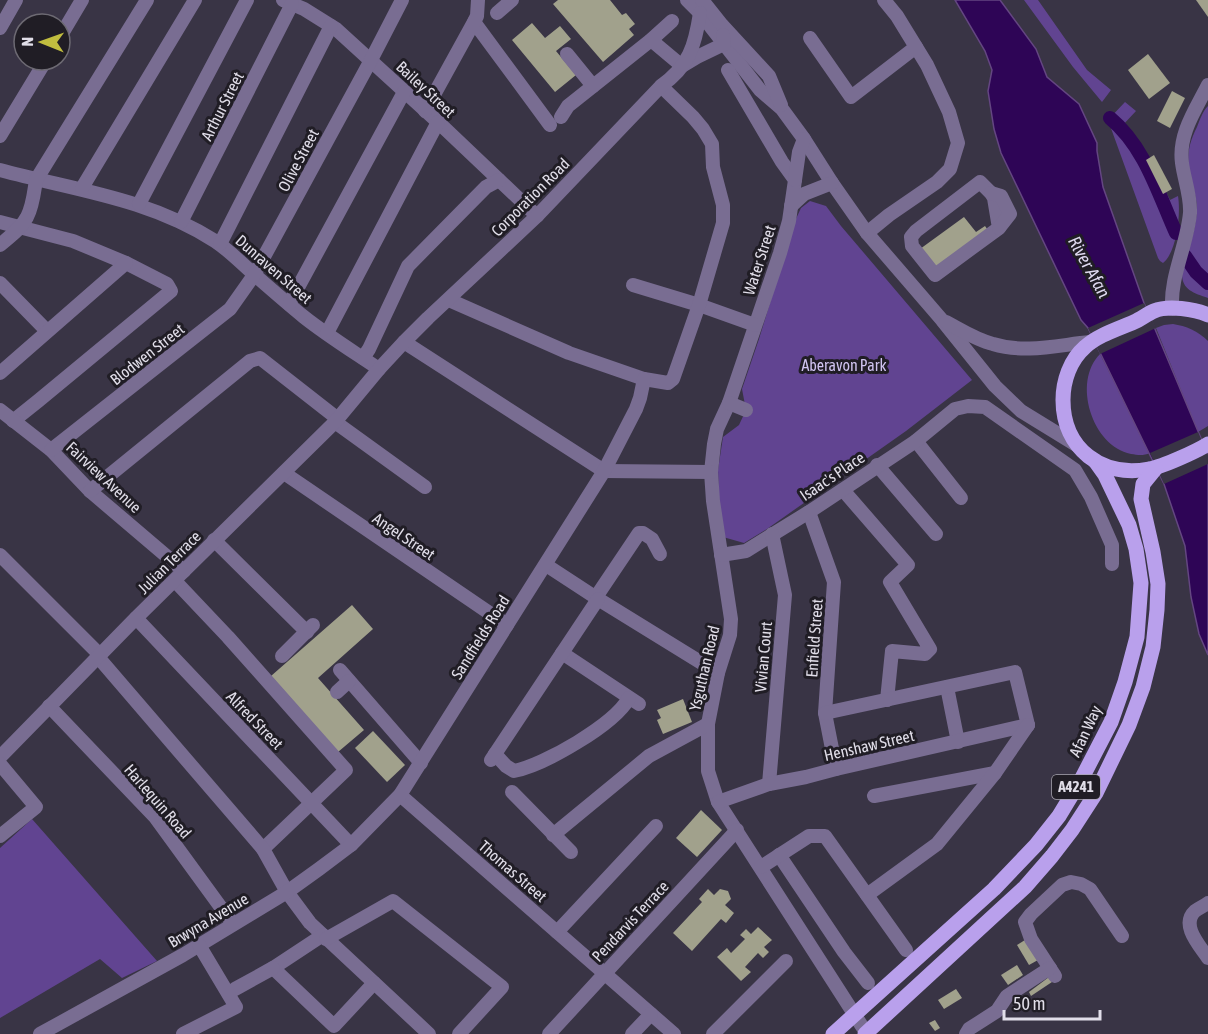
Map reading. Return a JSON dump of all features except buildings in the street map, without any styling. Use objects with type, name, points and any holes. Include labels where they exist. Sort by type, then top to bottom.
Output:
[{"type":"main road","name":"A4241","points":[[1203,312],[1159,310],[1092,341],[1078,355],[1068,371],[1063,394],[1063,408],[1071,436],[1078,446],[1095,461],[1115,469],[1125,471],[1156,468],[1206,445]]},
{"type":"main road","name":"Afan Way","points":[[833,1034],[994,888],[1036,844],[1059,816],[1111,722],[1137,637],[1141,583],[1136,549],[1129,525],[1105,475],[1095,461]]},
{"type":"main road","name":"A4241","points":[[866,1034],[1025,887],[1072,830],[1096,793],[1129,724],[1143,687],[1153,647],[1158,584],[1141,499],[1143,484],[1156,468]]},
{"type":"street","points":[[0,28],[16,0]]},
{"type":"street","points":[[72,17],[82,0]]},
{"type":"street","points":[[0,245],[20,227],[27,217],[36,180],[147,0]]},
{"type":"street","points":[[82,188],[195,0]]},
{"type":"street","points":[[139,204],[247,0]]},
{"type":"street","name":"Olive Street","points":[[255,275],[402,0]]},
{"type":"street","points":[[424,111],[477,16],[478,0]]},
{"type":"street","points":[[497,13],[512,0]]},
{"type":"street","points":[[687,0],[707,6],[722,26],[769,76],[782,109]]},
{"type":"street","points":[[867,233],[889,214],[937,182],[950,169],[958,143],[949,112],[927,65],[897,16],[884,0]]},
{"type":"street","name":"Bailey Street","points":[[296,3],[331,26],[371,60],[537,216]]},
{"type":"street","name":"Arthur Street","points":[[181,222],[296,3]]},
{"type":"street","points":[[707,6],[723,44],[760,90],[782,109],[867,233],[942,320],[994,386],[1021,411],[1078,446]]},
{"type":"street","name":"Corporation Road","points":[[362,391],[404,342],[537,216],[661,86],[671,79],[682,66],[696,39],[707,6]]},
{"type":"street","points":[[474,22],[560,112],[672,21]]},
{"type":"street","points":[[220,244],[331,26]]},
{"type":"street","points":[[722,26],[723,44]]},
{"type":"street","points":[[810,38],[851,97],[916,47]]},
{"type":"street","points":[[651,40],[682,66],[723,44]]},
{"type":"street","points":[[567,54],[592,86]]},
{"type":"street","points":[[728,70],[795,180]]},
{"type":"street","points":[[0,136],[39,72]]},
{"type":"street","points":[[1172,309],[1173,286],[1190,212],[1181,159],[1182,140],[1208,85]]},
{"type":"street","points":[[449,300],[569,353],[644,379],[668,382],[674,379],[723,223],[723,205],[713,167],[712,144],[693,117],[661,86]]},
{"type":"street","points":[[289,304],[404,92]]},
{"type":"street","points":[[327,333],[438,122]]},
{"type":"street","name":"Water Street","points":[[711,472],[717,429],[729,403],[789,221],[799,152],[804,139]]},
{"type":"street","name":"Dunraven Street","points":[[0,170],[36,180],[82,188],[139,204],[181,222],[231,252],[289,304],[380,369]]},
{"type":"street","points":[[363,358],[408,266],[486,187],[498,180]]},
{"type":"street","points":[[937,182],[955,200]]},
{"type":"street","points":[[980,182],[991,193],[1001,196],[1010,214],[999,228],[935,275],[912,246],[911,237],[955,200],[980,182]]},
{"type":"street","points":[[791,206],[804,194],[832,183]]},
{"type":"street","points":[[0,222],[73,241],[126,263],[167,285],[171,291],[38,401],[4,416]]},
{"type":"street","points":[[0,373],[126,263]]},
{"type":"street","name":"Blodwen Street","points":[[51,450],[230,309],[255,275]]},
{"type":"street","points":[[0,283],[47,331]]},
{"type":"street","points":[[633,285],[699,305],[755,326]]},
{"type":"street","points":[[942,320],[976,338],[1012,348],[1039,348],[1092,341]]},
{"type":"street","points":[[404,342],[604,471],[711,472]]},
{"type":"street","points":[[90,491],[250,361],[260,358],[424,488]]},
{"type":"street","name":"Sandfields Road","points":[[379,815],[400,795],[421,763],[604,471],[636,409],[644,379]]},
{"type":"street","name":"Julian Terrace","points":[[0,757],[214,540],[337,420],[362,391]]},
{"type":"street","points":[[729,403],[746,410]]},
{"type":"street","name":"Isaac's Place","points":[[721,555],[746,551],[916,441],[955,409],[969,406],[986,407],[1075,470],[1091,497],[1112,545],[1112,564]]},
{"type":"street","name":"Fairview Avenue","points":[[4,416],[51,450],[90,491],[179,576],[228,637],[346,770],[310,802]]},
{"type":"street","points":[[916,441],[961,498]]},
{"type":"street","points":[[877,465],[936,534]]},
{"type":"street","name":"Ysguthan Road","points":[[711,472],[712,501],[731,619],[730,635],[718,673],[708,724],[708,771],[718,802],[866,1034]]},
{"type":"street","name":"Angel Street","points":[[284,473],[507,625]]},
{"type":"street","points":[[843,490],[908,565],[890,582],[930,649],[925,654],[892,651],[887,700]]},
{"type":"street","name":"Enfield Street","points":[[809,512],[834,582],[825,713],[836,769]]},
{"type":"street","points":[[562,653],[634,701],[582,740],[525,768],[514,771],[493,757],[639,533],[643,532],[652,539],[660,554]]},
{"type":"street","name":"Vivian Court","points":[[769,784],[785,595],[772,534]]},
{"type":"street","points":[[214,540],[310,629],[282,656]]},
{"type":"street","points":[[0,555],[99,656],[263,849],[287,892],[310,923],[429,1034]]},
{"type":"street","points":[[546,565],[718,673]]},
{"type":"street","name":"Alfred Street","points":[[136,618],[351,845]]},
{"type":"street","points":[[340,670],[421,763]]},
{"type":"street","points":[[825,713],[1015,672],[1028,725],[995,773],[937,844],[867,895]]},
{"type":"street","points":[[337,692],[349,681]]},
{"type":"street","points":[[947,687],[958,742]]},
{"type":"street","name":"Harlequin Road","points":[[49,706],[155,817],[233,924]]},
{"type":"street","points":[[553,835],[649,756],[708,724]]},
{"type":"street","name":"Henshaw Street","points":[[718,802],[769,784],[1028,725]]},
{"type":"street","points":[[0,764],[36,807],[0,836]]},
{"type":"street","points":[[874,796],[995,773]]},
{"type":"street","points":[[512,792],[571,852]]},
{"type":"street","name":"Thomas Street","points":[[400,795],[674,1034]]},
{"type":"street","points":[[263,849],[310,802]]},
{"type":"street","name":"Brwyna Avenue","points":[[40,1034],[199,945],[287,892],[351,845],[379,815]]},
{"type":"street","points":[[557,932],[656,826]]},
{"type":"street","name":"Pendarvis Terrace","points":[[549,1034],[736,830]]},
{"type":"street","points":[[761,867],[809,836],[825,836],[906,950]]},
{"type":"street","points":[[779,855],[844,952],[868,983]]},
{"type":"street","points":[[966,1034],[969,1029],[997,1011],[1007,996],[1053,972],[1031,939],[1025,922],[1062,885],[1071,882],[1090,889],[1122,936]]},
{"type":"street","points":[[235,989],[393,901],[502,987],[459,1034]]},
{"type":"street","points":[[1208,903],[1194,912],[1190,929],[1208,958]]},
{"type":"street","points":[[183,1034],[236,1006],[199,945]]},
{"type":"street","points":[[713,1034],[786,961]]},
{"type":"street","points":[[273,968],[334,1026],[374,983]]},
{"type":"street","points":[[632,1034],[651,1014]]},
{"type":"green space","points":[[1024,0],[1038,0],[1087,70],[1111,90],[1102,102],[1073,67]]},
{"type":"green space","points":[[1125,102],[1136,111],[1122,126],[1139,147],[1163,193],[1166,192],[1170,200],[1178,196],[1179,212],[1175,241],[1168,258],[1163,263],[1158,258],[1108,120]]},
{"type":"green space","points":[[1208,106],[1208,298],[1187,287],[1182,274],[1197,209],[1189,167],[1189,147],[1201,116]]},
{"type":"green space","name":"Aberavon Park","points":[[810,201],[826,206],[972,380],[906,431],[744,543],[723,537],[718,470],[723,437],[739,425],[746,410],[742,389],[795,221],[801,208]]},
{"type":"green space","points":[[1173,324],[1192,330],[1208,341],[1208,426],[1198,432],[1156,328]]},
{"type":"green space","points":[[1100,354],[1150,453],[1131,454],[1117,449],[1097,426],[1090,412],[1087,396],[1092,366]]},
{"type":"green space","points":[[32,819],[157,961],[122,978],[100,959],[0,1018],[0,848]]},
{"type":"water","name":"River Afan","points":[[955,0],[1000,0],[1036,49],[1047,77],[1079,104],[1097,143],[1103,187],[1144,303],[1208,455],[1208,655],[1199,634],[1191,597],[1185,546],[1164,484],[1088,328],[1081,320],[1001,153],[994,129],[988,91],[992,70],[985,51]]},
{"type":"pier","points":[[1144,303],[1156,328],[1100,354],[1088,328]]},
{"type":"pier","points":[[1198,432],[1208,455],[1208,464],[1164,484],[1150,453]]},
{"type":"waterway","points":[[1110,118],[1133,143],[1142,157],[1176,233]]},
{"type":"waterway","points":[[1185,256],[1196,272],[1208,283]]}]
